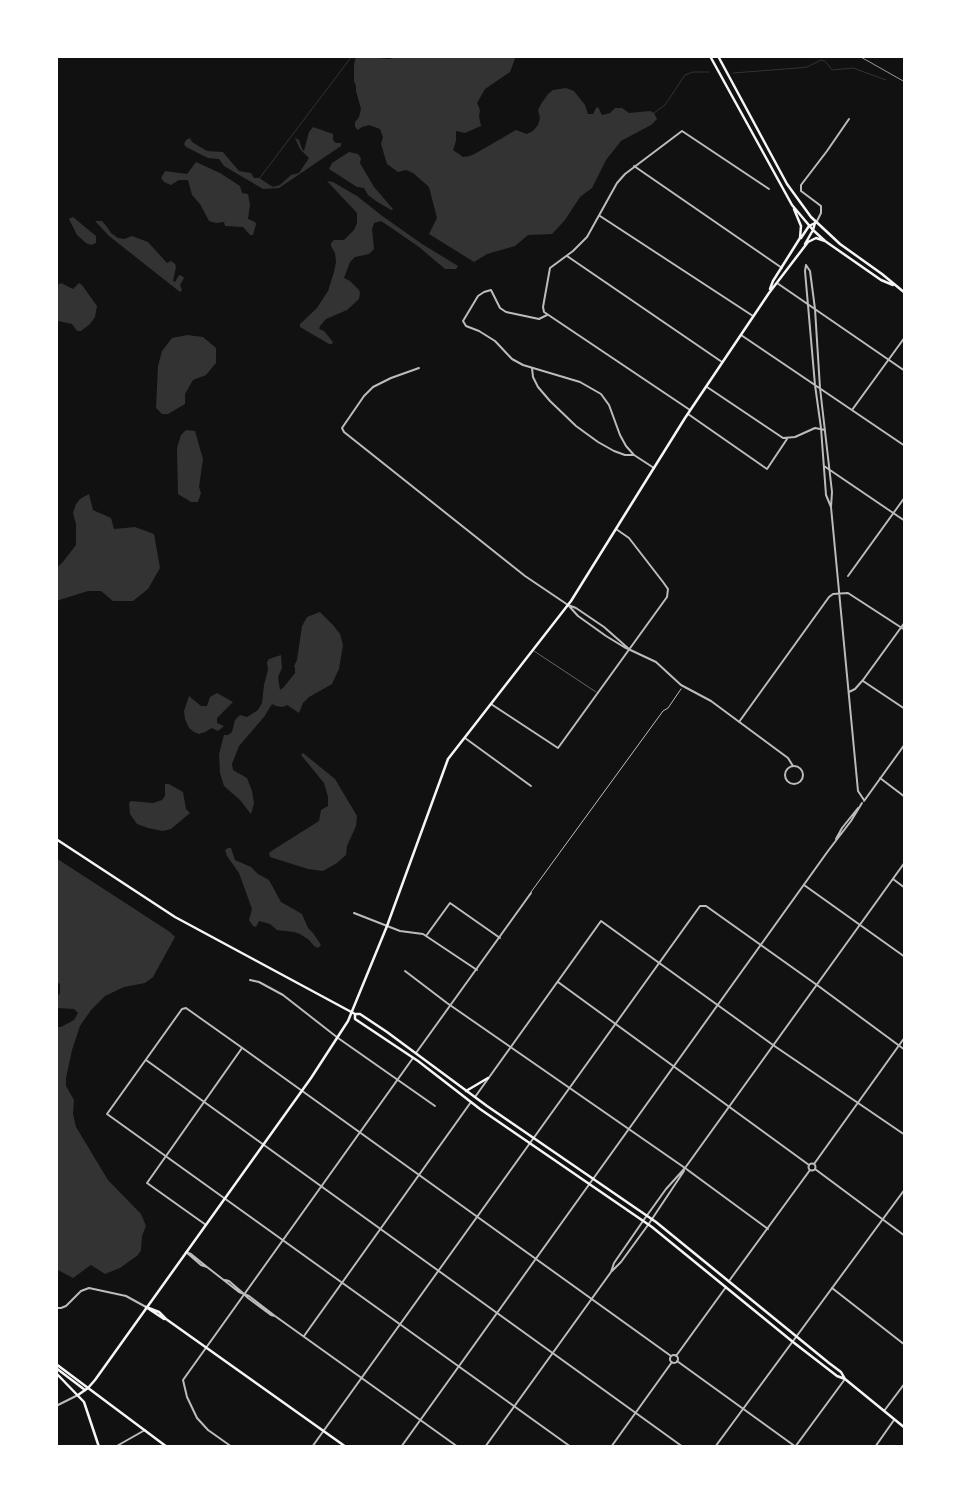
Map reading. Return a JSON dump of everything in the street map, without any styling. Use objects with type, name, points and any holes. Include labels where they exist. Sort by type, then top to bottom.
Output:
[{"type":"main road","points":[[710,56],[792,205],[801,226],[799,242]]},
{"type":"main road","points":[[718,56],[787,184],[815,223],[884,276],[894,286]]},
{"type":"main road","points":[[792,205],[825,241],[881,280],[905,293]]},
{"type":"main road","points":[[769,293],[773,281],[810,226],[815,223]]},
{"type":"main road","points":[[78,1395],[86,1389],[264,1145],[354,1014],[446,763],[568,605],[690,410],[753,316],[802,248],[815,223]]},
{"type":"main road","points":[[802,248],[814,239],[825,241]]},
{"type":"main road","points":[[56,839],[175,917],[354,1014],[360,1014],[416,1053],[475,1098],[647,1215],[841,1372],[845,1379]]},
{"type":"main road","points":[[354,1014],[355,1019],[643,1221],[792,1342],[837,1376],[845,1379],[905,1428]]},
{"type":"main road","points":[[466,1091],[488,1078]]},
{"type":"main road","points":[[146,1307],[153,1309],[346,1447]]},
{"type":"main road","points":[[56,1364],[86,1389]]},
{"type":"main road","points":[[56,1368],[167,1447]]},
{"type":"main road","points":[[56,1373],[78,1395],[89,1413],[99,1447]]},
{"type":"street","points":[[815,223],[821,213],[820,206],[801,191],[800,185],[850,119]]},
{"type":"street","points":[[690,410],[544,312],[542,307],[550,268],[567,256],[587,237],[621,178],[634,166],[682,131],[769,189]]},
{"type":"street","points":[[634,166],[782,268]]},
{"type":"street","points":[[600,216],[753,316]]},
{"type":"street","points":[[567,256],[722,362]]},
{"type":"street","points":[[831,507],[826,495],[821,428],[807,304],[806,265],[810,270],[815,309],[820,388],[826,430],[832,499],[831,507],[858,791],[864,800]]},
{"type":"street","points":[[777,283],[905,371]]},
{"type":"street","points":[[548,314],[540,319],[506,312],[500,308],[491,290],[478,296],[463,321],[466,326],[486,335],[500,345],[516,361],[532,368],[580,382],[601,394],[608,405],[622,440],[634,455],[654,468]]},
{"type":"street","points":[[740,335],[905,446]]},
{"type":"street","points":[[852,410],[905,338]]},
{"type":"street","points":[[419,368],[373,387],[364,396],[342,428],[344,432],[525,576],[604,627],[629,649]]},
{"type":"street","points":[[532,368],[533,377],[538,387],[576,426],[614,451],[625,455],[634,455]]},
{"type":"street","points":[[706,386],[779,436],[788,439],[795,438],[813,428],[826,430]]},
{"type":"street","points":[[688,414],[767,469],[788,439]]},
{"type":"street","points":[[824,466],[905,521]]},
{"type":"street","points":[[848,576],[905,497]]},
{"type":"street","points":[[491,704],[558,748],[667,597],[668,589],[663,582],[629,538],[616,529]]},
{"type":"street","points":[[739,722],[829,597],[839,593],[848,593],[905,630]]},
{"type":"street","points":[[568,605],[578,616],[629,649],[656,662],[677,682],[711,701],[788,758],[793,766],[802,769],[803,774],[798,782],[793,784],[788,782],[785,776],[793,766]]},
{"type":"street","points":[[849,692],[855,689],[863,680],[905,622]]},
{"type":"street","points":[[863,680],[905,709]]},
{"type":"street","points":[[416,1053],[500,938],[531,892],[681,689]]},
{"type":"street","points":[[465,738],[531,786]]},
{"type":"street","points":[[401,1447],[717,1005],[833,844],[852,821],[864,800],[905,744]]},
{"type":"street","points":[[880,778],[905,797]]},
{"type":"street","points":[[611,1272],[614,1263],[647,1215],[666,1189],[685,1168],[905,862]]},
{"type":"street","points":[[893,879],[905,888]]},
{"type":"street","points":[[804,885],[905,957]]},
{"type":"street","points":[[426,936],[450,903],[500,938]]},
{"type":"street","points":[[312,1447],[700,907],[703,905],[761,945],[905,1050]]},
{"type":"street","points":[[354,913],[404,932],[418,933],[426,936],[476,970]]},
{"type":"street","points":[[475,1098],[601,921],[773,1045],[905,1135]]},
{"type":"street","points":[[405,971],[451,1006],[570,1087],[768,1228]]},
{"type":"street","points":[[250,980],[259,982],[283,995],[338,1038],[435,1106]]},
{"type":"street","points":[[558,982],[809,1165],[810,1170]]},
{"type":"street","points":[[570,1447],[107,1114],[185,1008],[671,1356],[676,1356]]},
{"type":"street","points":[[809,1165],[814,1164],[905,1038]]},
{"type":"street","points":[[206,1225],[147,1183],[242,1048]]},
{"type":"street","points":[[232,1447],[208,1430],[199,1420],[189,1402],[183,1381],[413,1058]]},
{"type":"street","points":[[146,1060],[684,1447]]},
{"type":"street","points":[[304,1336],[471,1102]]},
{"type":"street","points":[[814,1164],[815,1169],[905,1236]]},
{"type":"street","points":[[485,1447],[611,1272],[621,1262],[648,1225],[685,1168]]},
{"type":"street","points":[[730,1281],[810,1170],[815,1169]]},
{"type":"street","points":[[715,1447],[905,1189]]},
{"type":"street","points":[[186,1252],[201,1265],[225,1280],[227,1284],[304,1336],[458,1447]]},
{"type":"street","points":[[726,1287],[676,1356],[677,1361],[795,1447],[845,1379]]},
{"type":"street","points":[[56,1308],[66,1306],[81,1291],[89,1288],[126,1296],[146,1307]]},
{"type":"street","points":[[832,1288],[905,1346]]},
{"type":"street","points":[[671,1356],[672,1362]]},
{"type":"street","points":[[611,1447],[672,1362],[677,1361]]},
{"type":"street","points":[[884,1411],[905,1383]]},
{"type":"street","points":[[56,1406],[78,1395]]},
{"type":"street","points":[[874,1447],[894,1420]]},
{"type":"street","points":[[115,1447],[145,1430]]},
{"type":"lane","points":[[533,650],[597,693]]},
{"type":"shaded area","points":[[356,56],[389,59],[399,56],[516,56],[510,72],[485,89],[477,103],[480,110],[481,126],[465,133],[456,131],[456,141],[453,150],[463,157],[478,152],[516,130],[527,134],[533,131],[538,125],[540,118],[538,110],[548,94],[553,90],[566,88],[574,91],[585,105],[588,114],[593,114],[598,107],[602,115],[610,113],[615,108],[622,108],[629,113],[650,111],[654,113],[657,119],[651,125],[621,141],[606,160],[592,188],[580,197],[565,220],[552,234],[528,235],[515,246],[487,254],[474,262],[429,234],[437,218],[429,187],[413,173],[406,170],[398,172],[387,164],[381,144],[383,137],[380,129],[369,125],[358,130],[355,127],[355,122],[359,117],[361,109],[354,81]]},
{"type":"shaded area","points":[[313,127],[333,134],[333,140],[336,143],[341,143],[341,146],[279,188],[263,189],[224,166],[219,159],[208,158],[186,147],[184,144],[190,138],[192,142],[207,151],[223,152],[239,171],[251,173],[254,178],[259,178],[273,187],[280,185],[291,175],[299,173],[309,158],[300,149],[295,138],[299,140],[304,151],[309,132]]},
{"type":"shaded area","points":[[349,152],[358,154],[361,158],[360,163],[374,187],[393,209],[391,210],[376,201],[368,195],[364,188],[357,187],[329,169],[332,163]]},
{"type":"shaded area","points":[[196,162],[220,173],[240,186],[242,193],[248,194],[250,205],[248,219],[256,224],[253,235],[250,235],[243,227],[225,226],[224,222],[216,223],[209,221],[200,204],[192,195],[188,180],[179,180],[171,185],[164,182],[161,178],[165,171],[187,174]]},
{"type":"shaded area","points":[[327,181],[333,182],[357,196],[422,244],[458,266],[456,269],[445,269],[419,247],[381,221],[374,223],[372,229],[374,249],[369,254],[355,257],[350,262],[344,278],[359,290],[359,299],[347,310],[326,319],[320,326],[319,329],[324,331],[333,342],[332,344],[300,327],[300,324],[317,308],[328,291],[336,262],[331,243],[334,240],[344,240],[354,230],[357,223],[357,213]]},
{"type":"shaded area","points":[[73,217],[96,236],[96,243],[91,245],[86,243],[77,235],[69,219]]},
{"type":"shaded area","points":[[95,221],[102,221],[111,233],[118,238],[124,239],[132,236],[148,242],[167,263],[171,261],[175,264],[173,281],[175,282],[179,275],[184,278],[180,285],[182,290],[180,292],[109,236]]},
{"type":"shaded area","points":[[61,283],[73,289],[79,283],[97,306],[95,317],[81,331],[77,331],[72,324],[58,321],[56,295],[58,293],[56,286]]},
{"type":"shaded area","points":[[187,335],[203,337],[216,348],[216,363],[206,375],[193,380],[185,394],[185,404],[168,414],[162,414],[156,408],[158,366],[162,351],[172,338]]},
{"type":"shaded area","points":[[186,430],[195,431],[203,459],[199,487],[201,493],[198,502],[191,502],[178,494],[177,448],[181,435]]},
{"type":"shaded area","points":[[89,494],[93,510],[111,518],[114,529],[135,527],[154,534],[160,568],[148,589],[133,601],[113,601],[101,591],[88,591],[56,601],[56,568],[76,545],[76,524],[73,513],[80,499]]},
{"type":"shaded area","points":[[320,612],[340,634],[343,645],[339,669],[332,684],[309,697],[303,703],[299,713],[287,705],[283,707],[272,704],[264,717],[239,746],[232,764],[233,770],[247,778],[254,803],[251,814],[240,800],[224,786],[220,773],[219,754],[224,735],[232,732],[235,720],[240,715],[247,717],[258,710],[262,703],[268,670],[267,662],[269,659],[281,655],[282,668],[278,677],[280,690],[295,673],[294,666],[297,660],[302,626],[307,617]]},
{"type":"shaded area","points":[[217,693],[233,702],[217,718],[217,723],[224,726],[218,731],[212,728],[199,734],[194,732],[189,728],[185,719],[184,711],[189,696],[201,706],[207,706],[210,697]]},
{"type":"shaded area","points":[[303,753],[335,779],[357,816],[356,826],[347,846],[346,855],[323,871],[308,869],[270,857],[269,853],[319,821],[321,810],[328,806],[328,797],[324,783],[301,755]]},
{"type":"shaded area","points":[[165,784],[169,784],[183,792],[186,809],[190,813],[171,829],[163,831],[137,824],[130,814],[129,803],[131,801],[153,803],[162,800],[165,796]]},
{"type":"shaded area","points":[[231,848],[235,860],[251,867],[258,874],[269,880],[281,902],[302,914],[308,928],[321,945],[318,948],[300,934],[277,930],[270,924],[259,921],[256,927],[253,926],[249,920],[252,909],[239,873],[227,856],[225,850]]},
{"type":"shaded area","points":[[56,858],[175,937],[153,977],[145,983],[124,987],[105,996],[91,1010],[80,1026],[72,1050],[66,1086],[74,1100],[73,1114],[76,1127],[108,1180],[141,1214],[146,1226],[142,1236],[141,1250],[138,1255],[120,1268],[105,1274],[91,1265],[73,1278],[56,1269],[56,1027],[61,1027],[74,1020],[78,1013],[74,1009],[56,1008],[56,998],[60,993],[60,984],[56,982]]},
{"type":"waterway","points":[[259,179],[352,56]]},
{"type":"waterway","points":[[733,73],[807,67],[821,60],[825,61],[832,70],[853,68],[886,80]]},
{"type":"waterway","points":[[654,113],[665,105],[685,75],[693,72],[709,72]]},
{"type":"railway","points":[[859,56],[905,82]]}]
